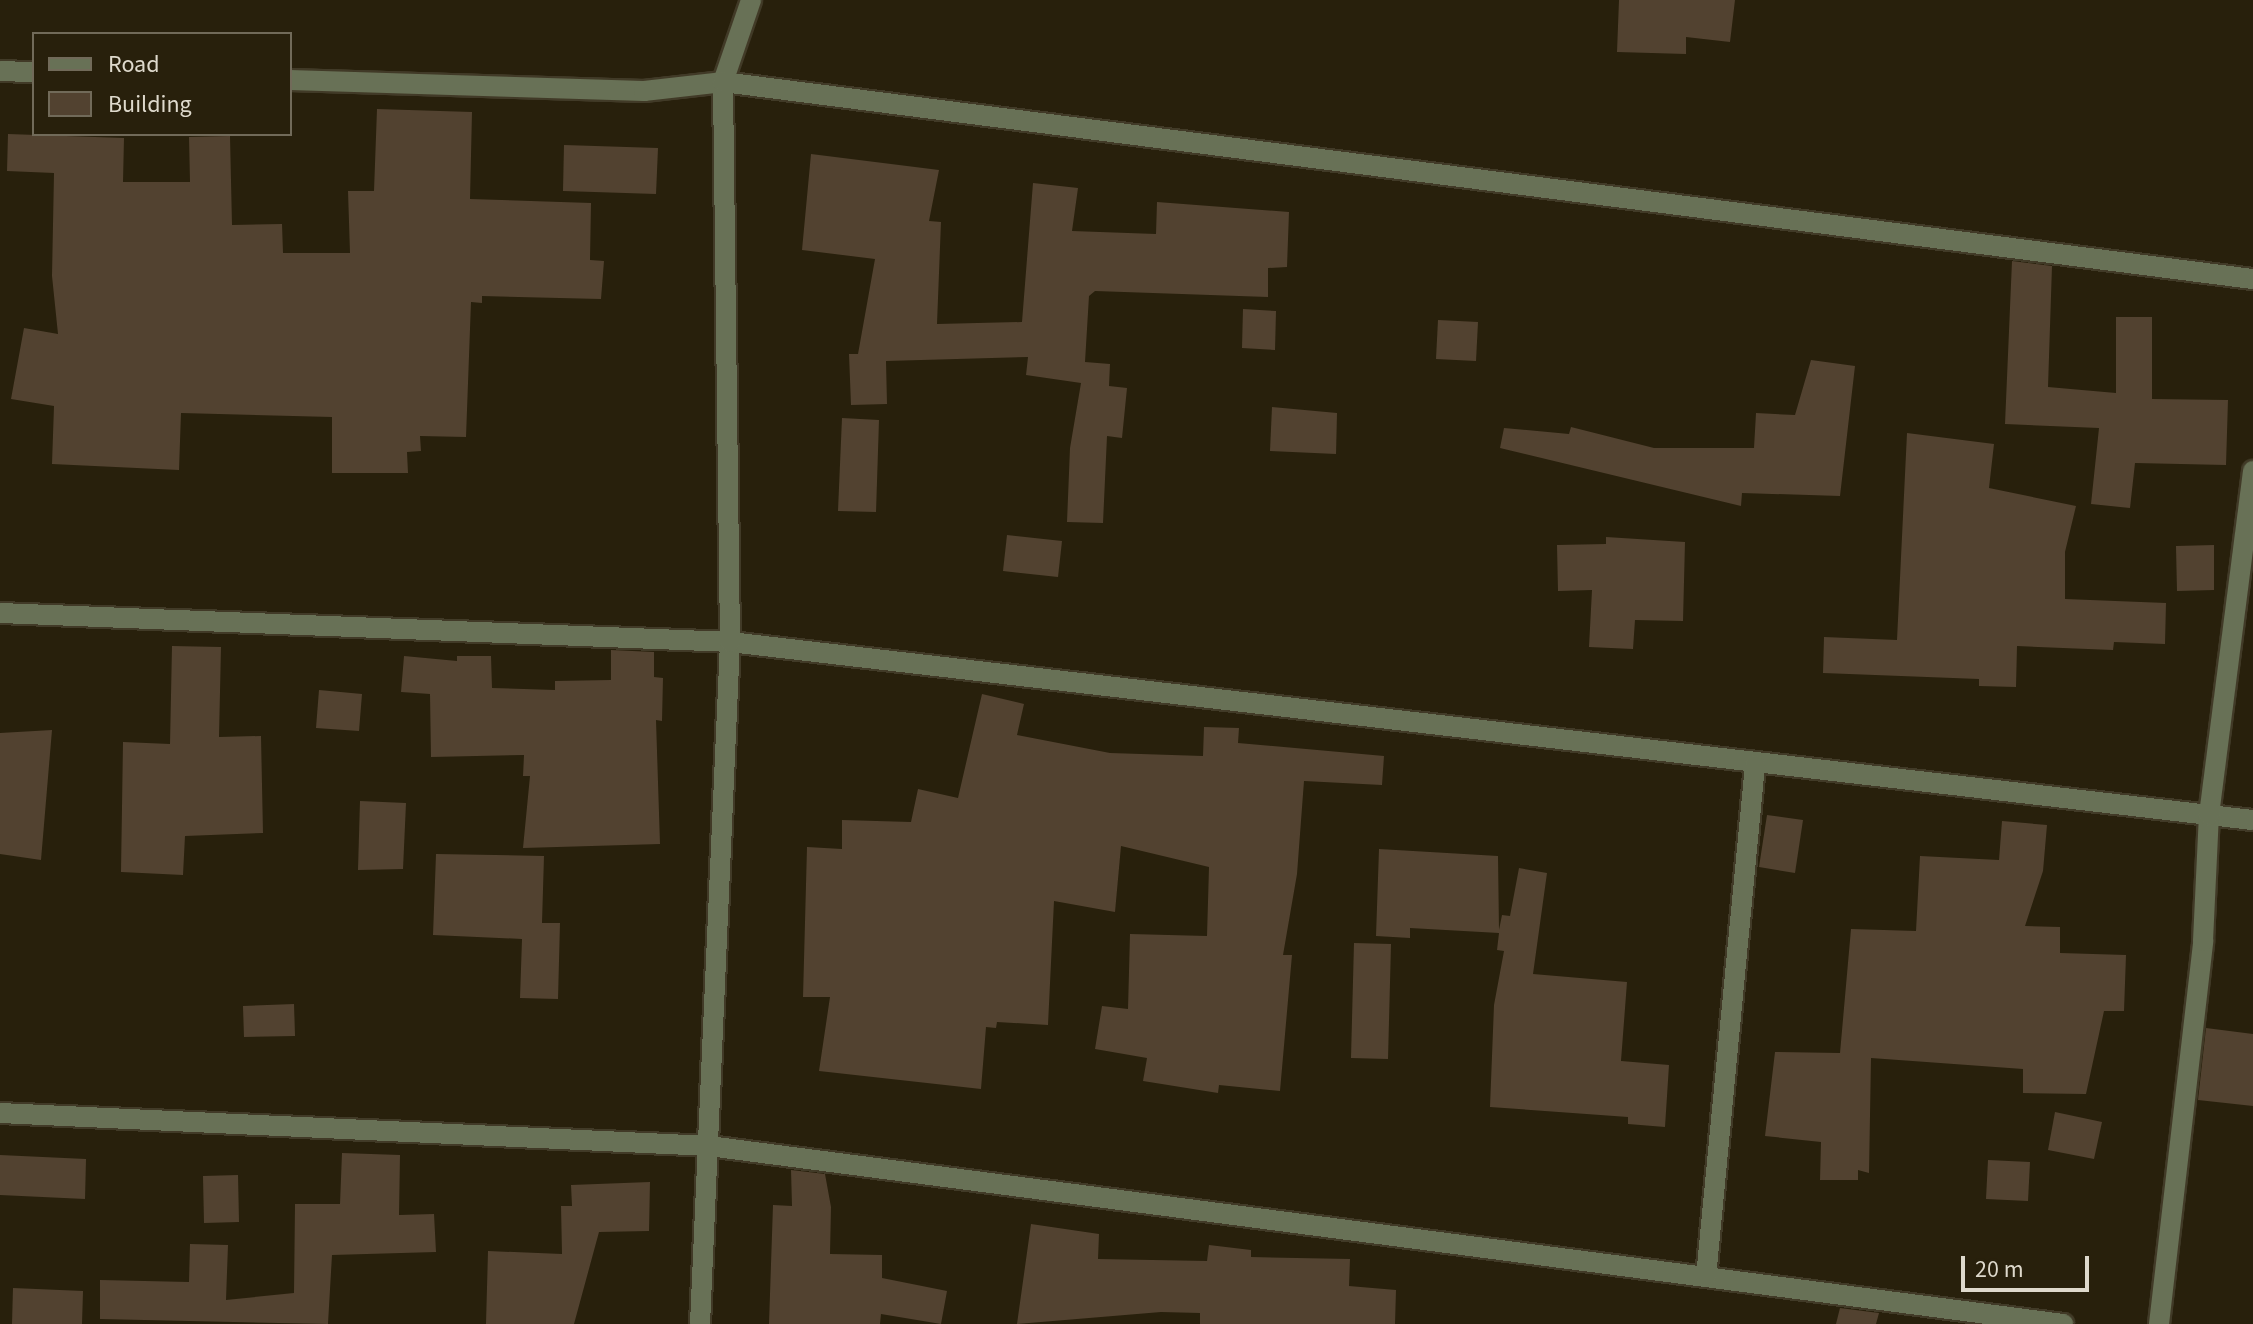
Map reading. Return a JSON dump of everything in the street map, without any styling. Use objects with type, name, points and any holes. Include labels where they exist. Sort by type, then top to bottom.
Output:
[{"type":"street","points":[[700,1324],[730,642],[723,82],[751,0]]},
{"type":"street","points":[[0,71],[32,72]]},
{"type":"street","points":[[292,80],[644,91],[723,82],[2253,279]]},
{"type":"street","points":[[2159,1324],[2203,941],[2209,815],[2253,471]]},
{"type":"street","points":[[0,613],[730,642],[1755,765],[2253,820]]},
{"type":"street","points":[[1706,1277],[1755,765]]},
{"type":"street","points":[[0,1113],[709,1146],[2063,1324]]},
{"type":"building","points":[[1619,0],[1735,0],[1730,42],[1686,37],[1686,54],[1617,52]]},
{"type":"building","points":[[377,109],[472,112],[470,199],[591,203],[590,260],[604,261],[601,299],[482,296],[482,303],[471,302],[466,437],[420,436],[421,451],[407,452],[408,473],[332,473],[332,417],[181,413],[179,470],[52,464],[54,406],[11,399],[24,328],[58,334],[52,276],[54,173],[7,171],[8,134],[124,138],[123,182],[190,182],[189,137],[230,136],[232,225],[282,224],[283,253],[350,253],[348,191],[374,191]]},
{"type":"building","points":[[564,145],[658,148],[656,194],[563,191]]},
{"type":"building","points":[[811,154],[939,170],[929,221],[941,222],[937,324],[1022,322],[1033,183],[1078,188],[1072,231],[1156,234],[1157,202],[1289,212],[1287,267],[1268,268],[1268,297],[1095,291],[1089,296],[1085,362],[1110,364],[1109,386],[1127,388],[1122,438],[1107,436],[1103,523],[1067,522],[1070,448],[1081,383],[1026,375],[1028,357],[886,361],[887,404],[851,405],[849,354],[858,354],[875,259],[802,250]]},
{"type":"building","points":[[2012,261],[2052,266],[2048,387],[2116,393],[2116,317],[2152,317],[2152,399],[2228,400],[2226,465],[2135,463],[2130,508],[2091,504],[2099,428],[2005,424]]},
{"type":"building","points":[[1243,309],[1276,311],[1275,350],[1242,348]]},
{"type":"building","points":[[1438,320],[1478,322],[1476,361],[1436,359]]},
{"type":"building","points":[[1811,360],[1855,366],[1840,496],[1742,493],[1741,506],[1500,448],[1504,428],[1569,434],[1571,427],[1654,448],[1754,448],[1756,413],[1795,415]]},
{"type":"building","points":[[1272,407],[1337,413],[1336,454],[1270,451]]},
{"type":"building","points":[[842,418],[879,420],[876,512],[838,511]]},
{"type":"building","points":[[1907,433],[1994,444],[1989,488],[2076,506],[2065,552],[2065,599],[2166,603],[2165,644],[2114,642],[2113,650],[2017,646],[2016,687],[1979,686],[1979,679],[1823,673],[1824,637],[1897,640]]},
{"type":"building","points":[[1007,535],[1062,541],[1058,577],[1003,571]]},
{"type":"building","points":[[1606,537],[1685,542],[1683,621],[1635,620],[1633,649],[1589,647],[1592,590],[1558,591],[1557,545],[1606,544]]},
{"type":"building","points":[[2214,545],[2214,590],[2177,591],[2176,546]]},
{"type":"building","points":[[172,646],[221,647],[219,737],[261,736],[263,833],[185,836],[183,875],[121,872],[123,742],[170,744]]},
{"type":"building","points":[[611,650],[654,652],[654,677],[663,678],[662,721],[656,720],[660,844],[523,848],[530,776],[523,776],[524,755],[431,757],[430,694],[401,692],[404,656],[457,661],[457,656],[491,656],[492,688],[555,690],[555,681],[611,680]]},
{"type":"building","points":[[319,690],[362,694],[359,731],[316,728]]},
{"type":"building","points":[[982,694],[1024,704],[1017,735],[1110,753],[1203,756],[1204,727],[1239,728],[1238,743],[1384,756],[1382,785],[1304,781],[1297,874],[1283,955],[1292,955],[1280,1091],[1219,1085],[1218,1093],[1143,1081],[1147,1058],[1095,1049],[1102,1006],[1128,1009],[1130,934],[1207,936],[1209,867],[1121,846],[1115,912],[1054,901],[1048,1025],[997,1022],[996,1028],[986,1027],[981,1089],[819,1071],[830,997],[803,997],[807,847],[842,849],[842,820],[911,822],[918,789],[958,798]]},
{"type":"building","points":[[52,730],[41,860],[0,854],[0,733]]},
{"type":"building","points":[[360,801],[406,803],[403,869],[358,870]]},
{"type":"building","points":[[1767,815],[1803,820],[1795,873],[1759,867]]},
{"type":"building","points":[[2002,821],[2047,825],[2043,871],[2025,926],[2060,927],[2060,953],[2126,955],[2124,1011],[2104,1011],[2086,1094],[2023,1093],[2023,1069],[1871,1058],[1869,1173],[1858,1170],[1858,1180],[1820,1180],[1821,1142],[1765,1136],[1775,1052],[1840,1053],[1851,929],[1916,931],[1920,856],[1999,860]]},
{"type":"building","points":[[1379,849],[1498,856],[1499,930],[1502,915],[1510,916],[1519,868],[1547,873],[1533,974],[1627,982],[1621,1061],[1669,1065],[1665,1127],[1628,1124],[1628,1117],[1490,1107],[1494,1005],[1504,951],[1497,950],[1499,933],[1410,928],[1410,938],[1376,936]]},
{"type":"building","points":[[436,854],[544,856],[542,923],[560,923],[558,999],[520,998],[522,939],[433,935]]},
{"type":"building","points":[[1354,943],[1391,944],[1388,1059],[1351,1058]]},
{"type":"building","points":[[294,1004],[295,1036],[244,1037],[243,1006]]},
{"type":"building","points":[[2206,1028],[2253,1034],[2253,1106],[2198,1100]]},
{"type":"building","points":[[2055,1112],[2102,1122],[2094,1159],[2048,1150]]},
{"type":"building","points":[[342,1153],[400,1155],[399,1215],[434,1214],[436,1252],[332,1255],[328,1324],[100,1319],[100,1280],[189,1282],[190,1244],[228,1245],[226,1300],[294,1293],[295,1204],[340,1204]]},
{"type":"building","points":[[0,1155],[86,1159],[85,1199],[0,1195]]},
{"type":"building","points":[[1988,1160],[2030,1162],[2028,1201],[1986,1199]]},
{"type":"building","points":[[791,1170],[825,1174],[831,1207],[830,1254],[882,1255],[882,1278],[947,1291],[941,1324],[881,1314],[880,1324],[769,1324],[773,1205],[792,1206]]},
{"type":"building","points":[[238,1175],[239,1222],[204,1223],[203,1176]]},
{"type":"building","points":[[650,1182],[649,1231],[599,1232],[574,1324],[486,1324],[488,1251],[562,1254],[561,1206],[572,1206],[571,1185]]},
{"type":"building","points":[[1031,1224],[1099,1234],[1098,1259],[1207,1261],[1209,1245],[1251,1250],[1251,1257],[1350,1259],[1349,1286],[1396,1290],[1395,1324],[1200,1324],[1200,1313],[1161,1312],[1017,1324]]},
{"type":"building","points":[[13,1288],[83,1291],[82,1324],[12,1324]]},
{"type":"building","points":[[1840,1308],[1879,1313],[1876,1324],[1836,1324]]}]
